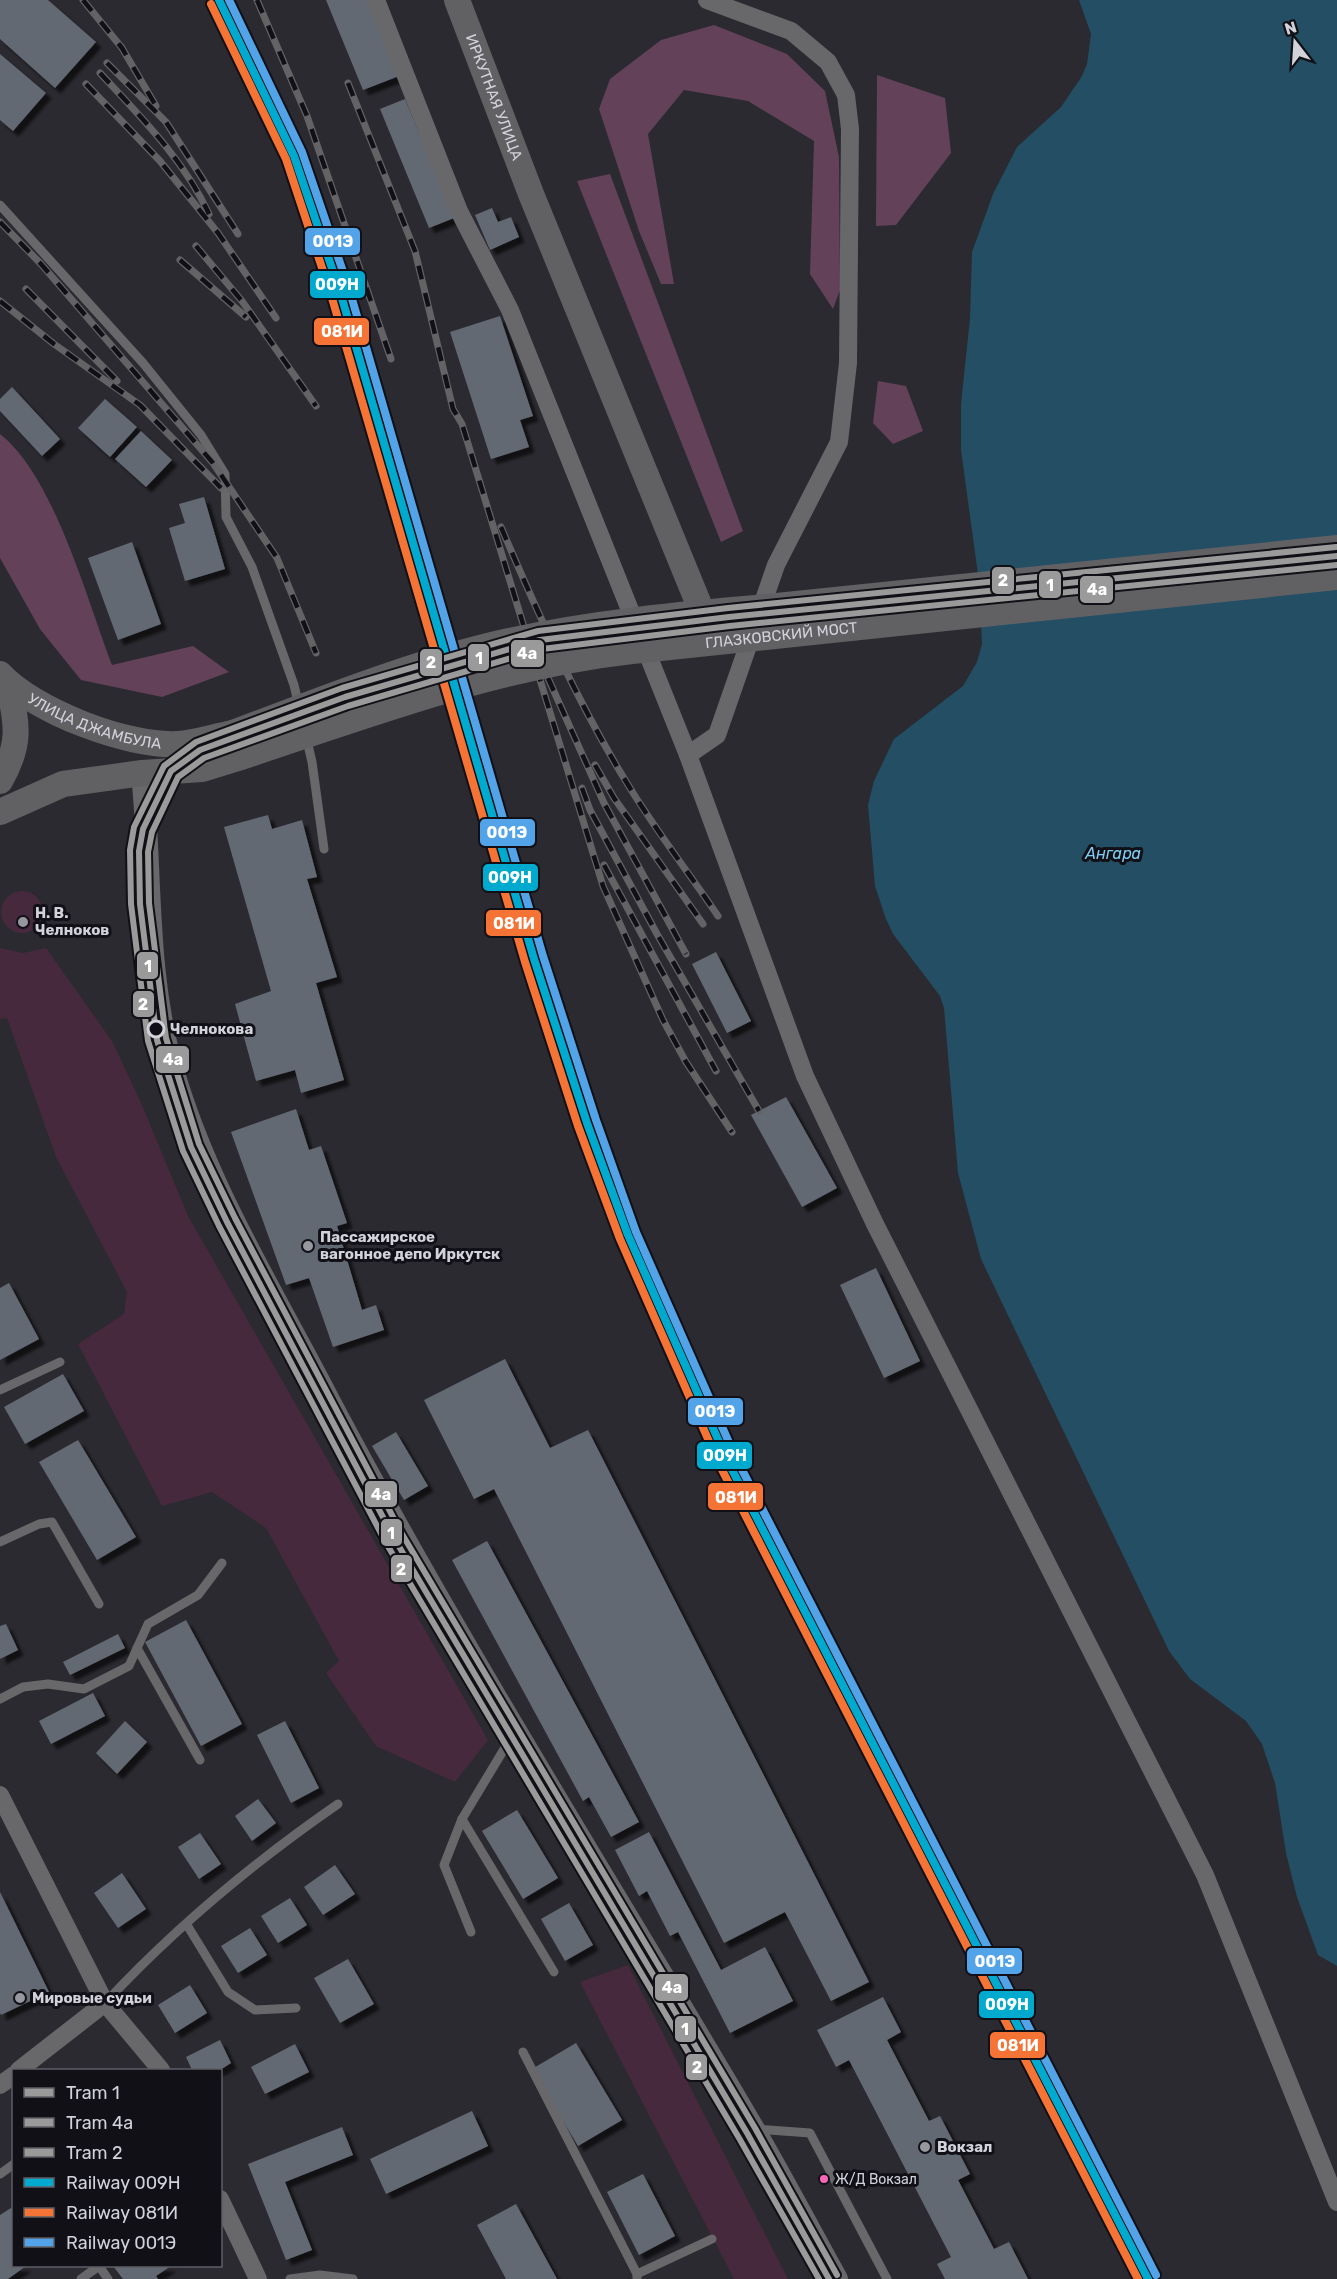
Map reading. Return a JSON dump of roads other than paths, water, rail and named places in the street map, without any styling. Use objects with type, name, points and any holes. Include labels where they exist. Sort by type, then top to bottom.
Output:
[{"type":"main road","name":"ИРКУТНАЯ УЛИЦА","points":[[457,0],[531,194],[702,612]]},
{"type":"main road","name":"ГЛАЗКОВСКИЙ МОСТ","points":[[233,732],[342,692],[507,642],[555,632],[702,612],[1337,548]]},
{"type":"main road","name":"ГЛАЗКОВСКИЙ МОСТ","points":[[0,813],[63,784],[142,773],[202,769],[424,697],[548,663],[632,651],[1337,577]]},
{"type":"main road","name":"УЛИЦА ДЖАМБУЛА","points":[[4,679],[52,710],[115,737],[174,744],[233,732]]},
{"type":"main road","points":[[0,781],[12,760],[17,726],[4,679]]},
{"type":"main road","points":[[142,773],[174,744]]},
{"type":"street","points":[[376,0],[459,211],[510,310],[688,755],[805,1076],[875,1224],[1205,1875],[1337,2202]]},
{"type":"street","points":[[688,755],[717,735],[776,565],[839,442],[848,363],[850,129],[846,95],[828,63],[791,31],[707,0]]},
{"type":"street","points":[[142,773],[147,819],[148,904],[165,1039],[199,1142],[234,1218],[400,1534],[754,2129],[837,2279]]},
{"type":"street","points":[[0,1795],[105,2003],[160,2069]]},
{"type":"street","points":[[20,2069],[105,2003]]},
{"type":"street","points":[[222,2203],[258,2279]]},
{"type":"lane","points":[[0,205],[143,363],[201,435],[225,474],[226,517],[252,567],[294,685],[312,762],[324,849]]},
{"type":"lane","points":[[0,1390],[60,1362]]},
{"type":"lane","points":[[0,1542],[39,1524],[52,1522],[99,1604]]},
{"type":"lane","points":[[0,1699],[23,1686],[48,1684],[84,1689],[129,1666],[147,1624],[180,1608],[198,1595],[222,1563]]},
{"type":"lane","points":[[137,1648],[200,1760]]},
{"type":"lane","points":[[471,1932],[444,1865],[462,1819],[516,1729]]},
{"type":"lane","points":[[105,2003],[130,1974],[272,1850],[338,1804]]},
{"type":"lane","points":[[462,1819],[554,1972]]},
{"type":"lane","points":[[187,1925],[228,1992],[255,2010],[296,2008]]},
{"type":"lane","points":[[523,2052],[637,2277],[712,2239]]},
{"type":"lane","points":[[754,2129],[810,2133],[887,2279]]},
{"type":"lane","points":[[81,2279],[98,2267]]},
{"type":"lane","points":[[290,2279],[320,2276],[352,2279]]},
{"type":"water","name":"Ангара","points":[[1079,0],[1337,0],[1337,1966],[1318,1955],[1297,1897],[1286,1853],[1275,1783],[1262,1744],[1246,1721],[1190,1679],[1169,1651],[981,1259],[958,1173],[944,1008],[940,996],[893,934],[875,886],[868,805],[874,781],[894,739],[963,686],[977,662],[982,644],[979,582],[961,450],[961,404],[970,318],[972,252],[993,194],[1017,147],[1061,107],[1082,76],[1087,64],[1091,34]]},
{"type":"railway","points":[[83,0],[122,48],[156,106]]},
{"type":"railway","points":[[257,0],[307,116],[391,359]]},
{"type":"railway","points":[[107,63],[166,122],[238,234]]},
{"type":"railway","points":[[100,73],[174,157],[199,194],[209,214]]},
{"type":"railway","points":[[348,83],[415,251],[453,409],[462,424],[603,886],[663,1020],[686,1062],[732,1132]]},
{"type":"railway","points":[[86,84],[160,161],[218,233],[276,318]]},
{"type":"railway","points":[[0,222],[41,264],[213,463],[277,558],[316,653]]},
{"type":"railway","points":[[196,246],[242,301],[316,406]]},
{"type":"railway","points":[[180,260],[246,317]]},
{"type":"railway","points":[[26,289],[117,381]]},
{"type":"railway","points":[[0,301],[54,344],[140,405],[221,488]]},
{"type":"railway","points":[[501,527],[561,660],[611,757],[651,821],[718,916]]},
{"type":"railway","points":[[548,678],[604,803],[686,954]]},
{"type":"railway","points":[[595,765],[614,798],[703,924]]},
{"type":"railway","points":[[582,788],[590,810],[657,934],[759,1111]]},
{"type":"railway","points":[[604,865],[716,1071]]},
{"type":"tram line","name":"2","points":[[819,2279],[739,2138],[386,1543],[219,1226],[183,1151],[148,1041],[131,904],[130,850],[134,827],[164,766],[196,742],[342,688],[538,631],[728,608],[1336,547]]},
{"type":"tram line","name":"1","points":[[829,2279],[747,2133],[394,1538],[227,1222],[191,1147],[157,1040],[140,904],[139,851],[143,829],[171,771],[200,750],[345,697],[540,640],[729,617],[1337,556]]},
{"type":"tram line","name":"4a","points":[[837,2275],[755,2128],[402,1534],[235,1218],[199,1144],[166,1038],[149,903],[148,852],[152,832],[178,777],[204,758],[348,706],[542,649],[730,626],[1337,565]]},
{"type":"rail line","name":"009Н","points":[[219,0],[294,156],[341,295],[534,959],[587,1123],[628,1235],[727,1460],[1148,2279]]},
{"type":"rail line","name":"001Э","points":[[229,0],[302,152],[350,292],[543,956],[596,1120],[636,1232],[735,1456],[1156,2275]]},
{"type":"rail line","name":"081И","points":[[211,4],[286,159],[332,298],[525,962],[578,1126],[620,1239],[719,1464],[1138,2279]]},
{"type":"place","name":"Н. В. Челноков","points":[[23,922]]},
{"type":"place","name":"Челнокова","points":[[156,1029]]},
{"type":"place","name":"Пассажирское вагонное депо Иркутск","points":[[308,1246]]},
{"type":"place","name":"Мировые судьи","points":[[20,1998]]},
{"type":"place","name":"Вокзал","points":[[925,2147]]},
{"type":"place","name":"Ж/Д Вокзал","points":[[824,2179]]}]
